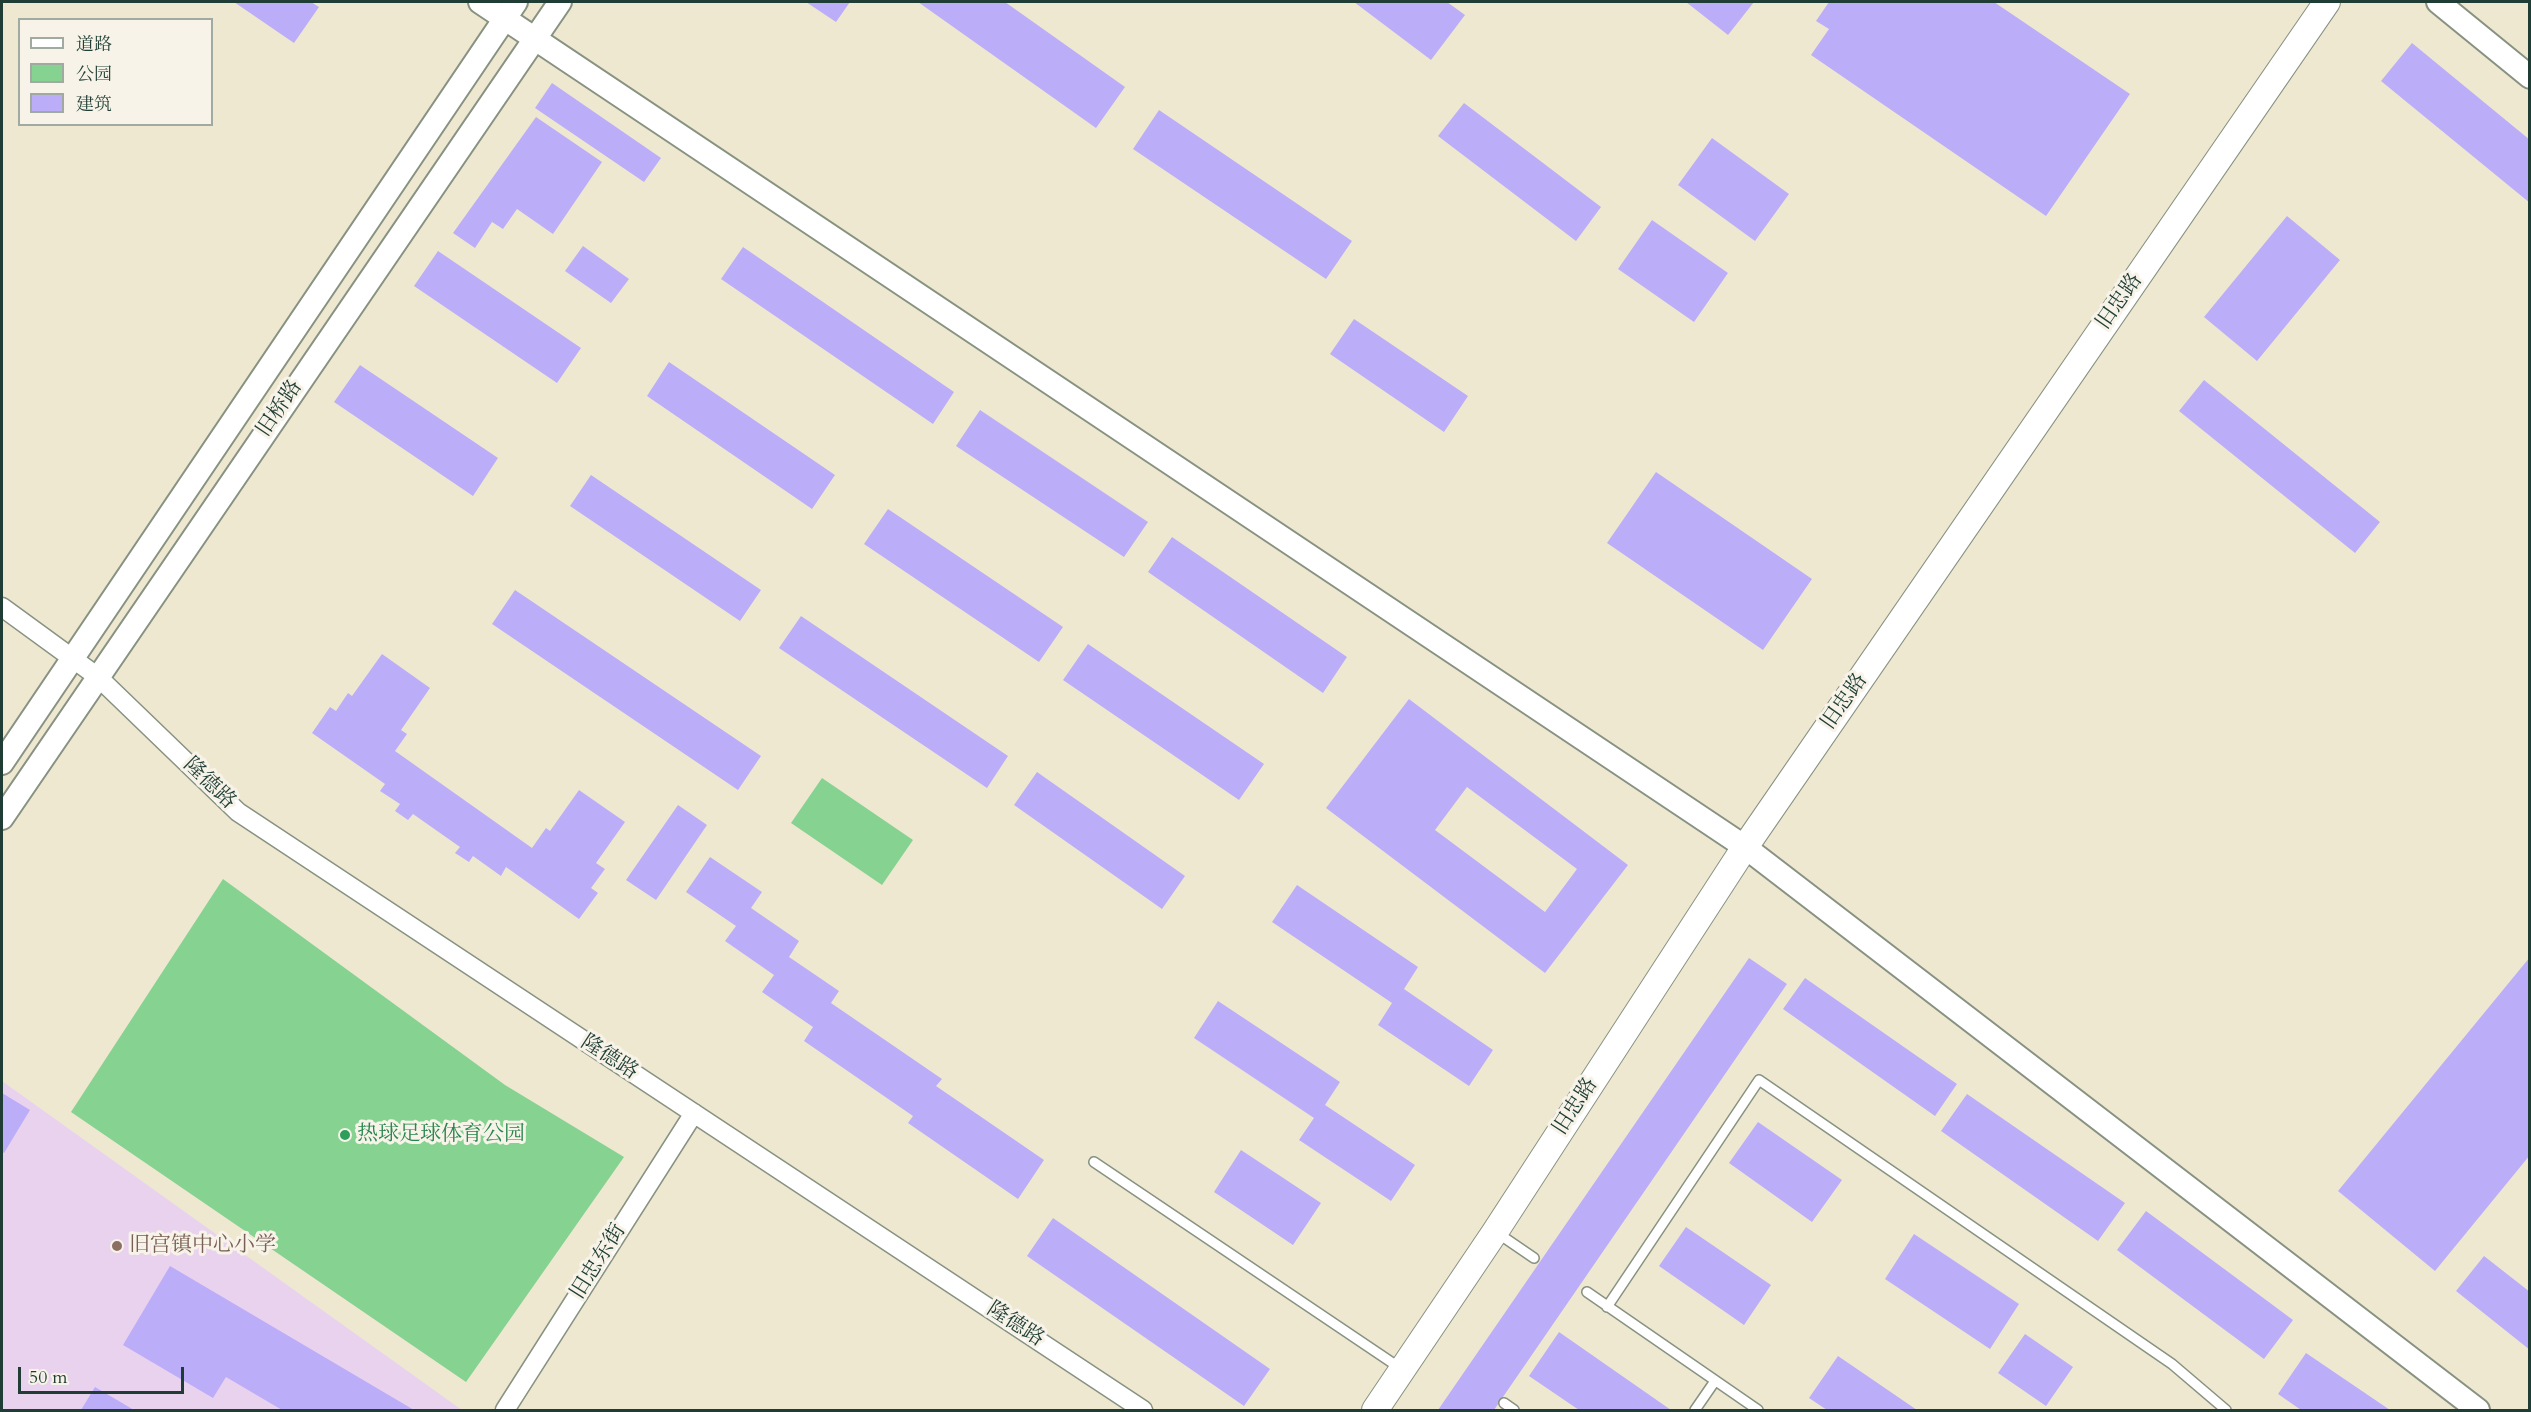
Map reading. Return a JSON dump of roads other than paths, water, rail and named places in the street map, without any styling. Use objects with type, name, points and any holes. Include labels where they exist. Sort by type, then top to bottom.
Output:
[{"type":"main road","name":"旧忠路","points":[[1375,1410],[1495,1232],[1745,847],[2327,2]]},
{"type":"street","points":[[480,2],[510,10],[535,38],[1745,847],[2478,1410]]},
{"type":"street","name":"旧桥路","points":[[2,818],[560,2]]},
{"type":"street","points":[[2439,2],[2529,77]]},
{"type":"street","name":"旧桥路","points":[[2,763],[510,10]]},
{"type":"street","name":"隆德路","points":[[2,607],[98,677],[238,812],[1143,1410]]},
{"type":"street","name":"旧忠东街","points":[[505,1410],[694,1113]]},
{"type":"lane","points":[[1606,1307],[1759,1080],[2172,1364],[2226,1410]]},
{"type":"lane","points":[[1094,1162],[1403,1370]]},
{"type":"lane","points":[[1495,1232],[1533,1258]]},
{"type":"lane","points":[[1587,1292],[1758,1410]]},
{"type":"lane","points":[[1695,1410],[1715,1381]]},
{"type":"lane","points":[[1503,1403],[1514,1410]]},
{"type":"place","name":"热球足球体育公园","points":[[345,1135]]},
{"type":"place","name":"旧宫镇中心小学","points":[[117,1246]]}]
